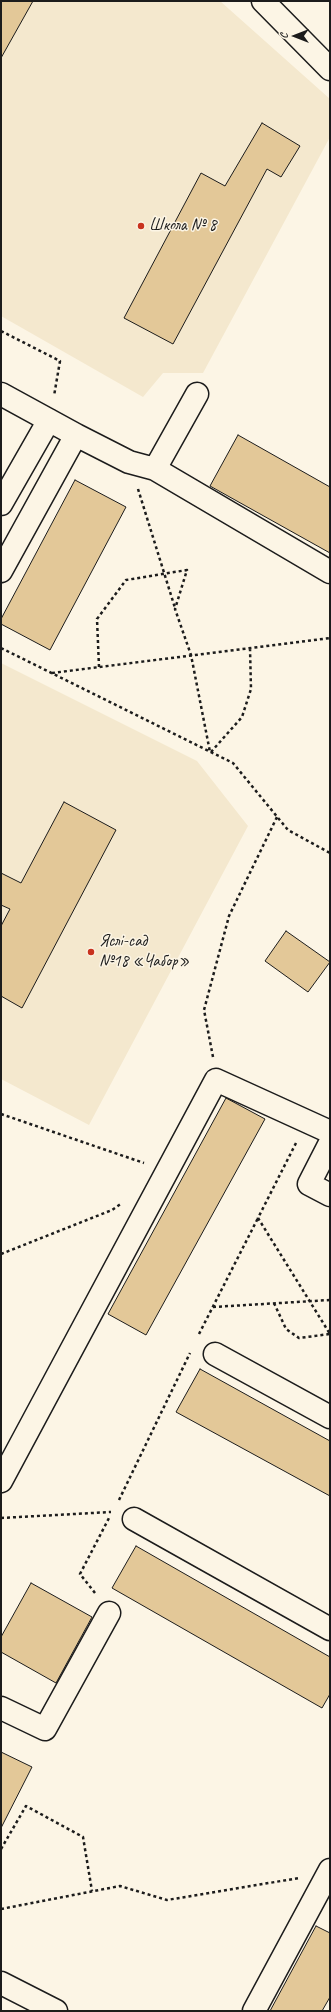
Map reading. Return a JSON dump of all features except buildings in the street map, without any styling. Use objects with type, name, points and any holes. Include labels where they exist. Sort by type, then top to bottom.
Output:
[{"type":"street","points":[[263,1],[330,69]]},
{"type":"street","points":[[1,394],[129,462],[155,469],[330,572]]},
{"type":"street","points":[[155,469],[197,394]]},
{"type":"street","points":[[1,504],[49,420]]},
{"type":"street","points":[[1,572],[76,435]]},
{"type":"street","points":[[1,1481],[216,1080],[330,1132]]},
{"type":"street","points":[[330,1143],[309,1184],[330,1195]]},
{"type":"street","points":[[215,1354],[330,1418]]},
{"type":"street","points":[[134,1519],[330,1629]]},
{"type":"street","points":[[1,1708],[45,1729],[109,1613]]},
{"type":"street","points":[[254,2011],[329,1872]]},
{"type":"street","points":[[1,1983],[56,2011]]},
{"type":"path","points":[[1,331],[60,362],[49,420]]},
{"type":"path","points":[[129,462],[191,655],[210,752]]},
{"type":"path","points":[[99,667],[97,619],[126,580],[187,570],[175,609]]},
{"type":"path","points":[[52,673],[330,638]]},
{"type":"path","points":[[1,648],[233,763],[288,830],[330,853]]},
{"type":"path","points":[[210,752],[242,717],[251,689],[250,648]]},
{"type":"path","points":[[216,1080],[204,1010],[229,916],[277,817]]},
{"type":"path","points":[[1,1114],[168,1170]]},
{"type":"path","points":[[198,1338],[212,1307],[307,1122]]},
{"type":"path","points":[[1,1254],[112,1210],[124,1201]]},
{"type":"path","points":[[258,1218],[330,1334],[299,1338],[286,1329],[274,1304]]},
{"type":"path","points":[[212,1307],[330,1300]]},
{"type":"path","points":[[109,1613],[80,1574],[113,1511],[191,1351]]},
{"type":"path","points":[[1,1518],[113,1511],[134,1519]]},
{"type":"path","points":[[1,1849],[26,1806],[83,1837],[92,1891]]},
{"type":"path","points":[[1,1909],[120,1886],[167,1900],[329,1872]]},
{"type":"shaded area","name":"Школа № 8","points":[[1,1],[220,1],[330,99],[330,137],[203,373],[163,373],[143,397],[1,316]]},
{"type":"shaded area","name":"Яслі-сад №18 «Чабор»","points":[[1,663],[197,761],[248,826],[89,1125],[1,1079]]},
{"type":"place","name":"Школа № 8","points":[[141,226]]},
{"type":"place","name":"Яслі-сад №18 «Чабор»","points":[[91,952]]}]
